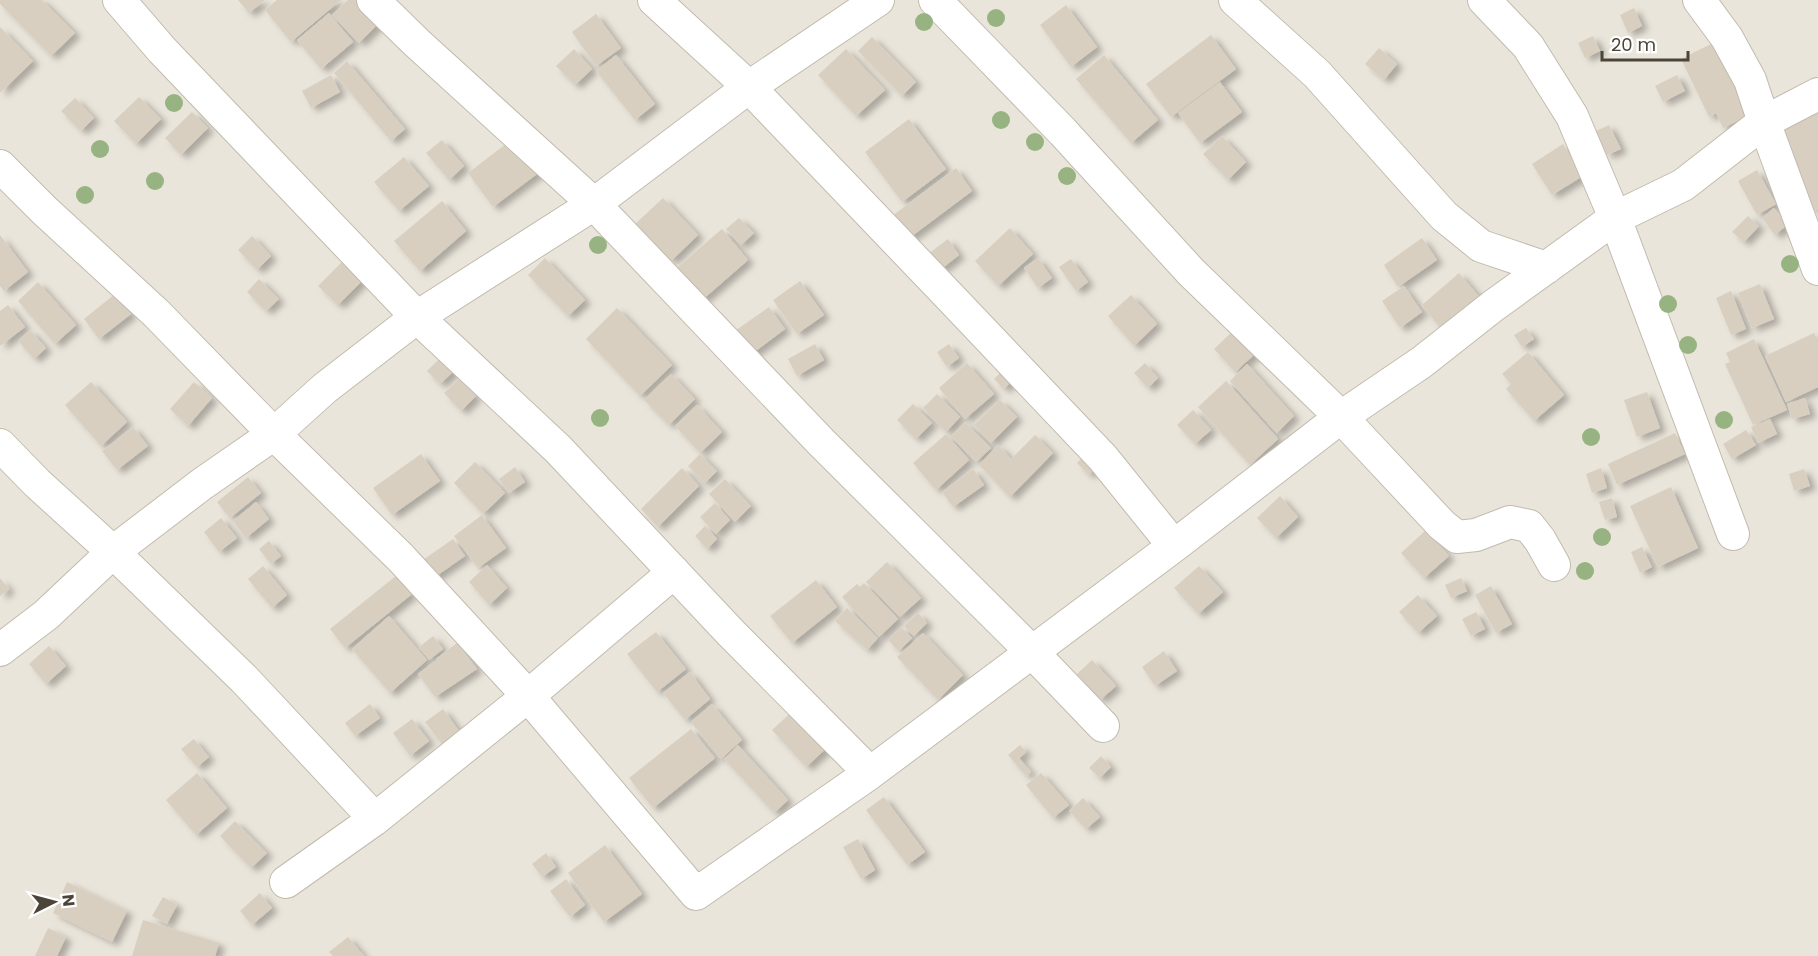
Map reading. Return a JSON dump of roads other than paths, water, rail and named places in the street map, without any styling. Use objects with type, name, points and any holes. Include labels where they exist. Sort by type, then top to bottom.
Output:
[{"type":"street","points":[[119,0],[162,50],[417,317],[558,449],[731,633],[870,773]]},
{"type":"street","points":[[373,0],[417,44],[594,204],[813,434],[1103,726]]},
{"type":"street","points":[[654,0],[749,87],[1103,458],[1174,546]]},
{"type":"street","points":[[0,650],[46,615],[113,552],[202,484],[274,434],[325,388],[417,317],[594,204],[749,87],[878,0]]},
{"type":"street","points":[[935,0],[1063,132],[1191,272],[1341,417],[1442,525],[1457,537],[1476,535],[1510,522],[1529,526],[1554,565]]},
{"type":"street","points":[[1235,0],[1317,74],[1444,216],[1481,246],[1546,268]]},
{"type":"street","points":[[1484,0],[1528,46],[1572,116],[1615,218],[1733,534]]},
{"type":"street","points":[[1699,0],[1727,38],[1750,80],[1818,269]]},
{"type":"street","points":[[0,166],[45,211],[156,313],[274,434],[401,558],[528,696],[696,894],[870,773],[1174,546],[1341,417],[1422,362],[1615,218],[1683,185],[1764,122],[1818,94]]},
{"type":"street","points":[[0,445],[37,483],[113,552],[244,679],[375,819]]},
{"type":"street","points":[[286,882],[375,819],[528,696],[674,572]]}]
